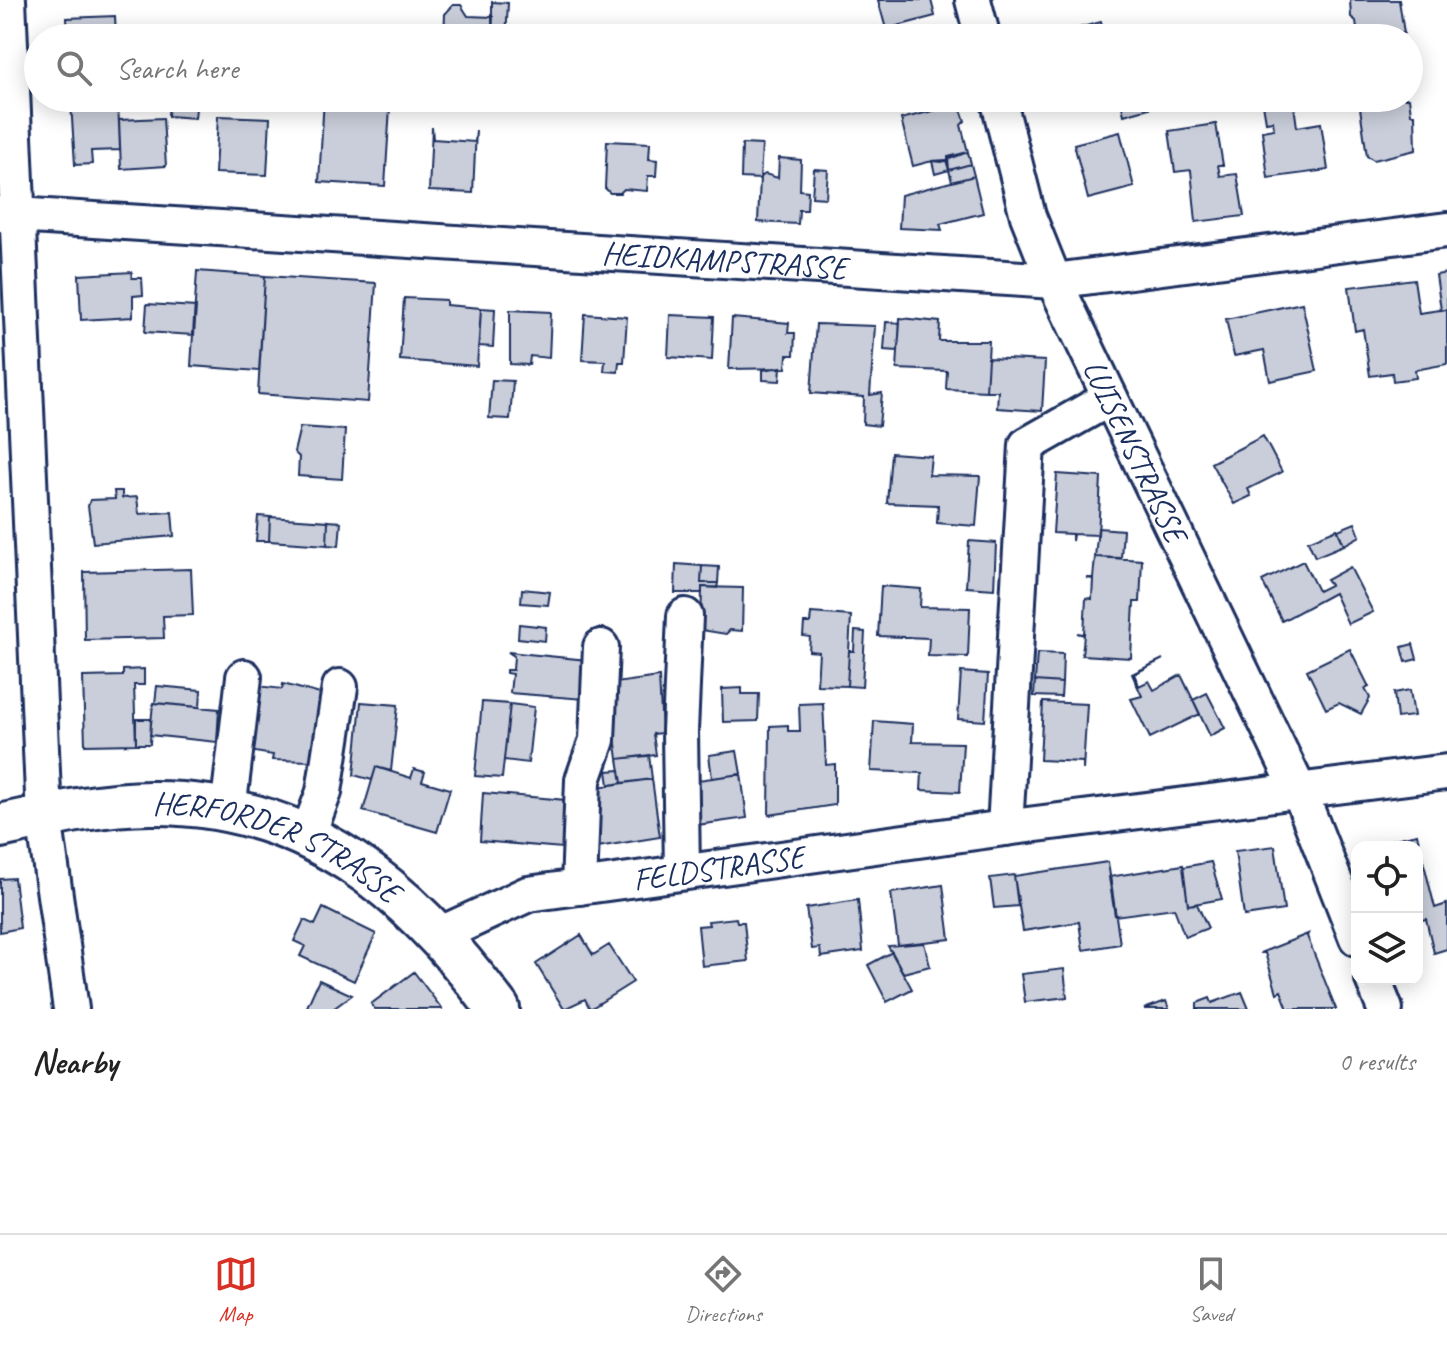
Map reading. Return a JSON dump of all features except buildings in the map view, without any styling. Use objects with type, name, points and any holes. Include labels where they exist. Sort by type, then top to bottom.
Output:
[{"type":"main road","name":"HERFORDER STRASSE","points":[[0,826],[149,803],[187,804],[228,811],[308,834],[377,878],[441,934],[498,1009]]},
{"type":"street","points":[[8,0],[8,215],[44,817],[71,1009]]},
{"type":"street","points":[[973,0],[979,24]]},
{"type":"street","name":"LUISENSTRASSE","points":[[1002,112],[1028,216],[1054,281],[1300,793],[1351,923]]},
{"type":"street","name":"HEIDKAMPSTRASSE","points":[[8,215],[1054,281],[1447,230]]},
{"type":"street","points":[[1005,828],[1027,445],[1110,398]]},
{"type":"street","points":[[682,872],[680,731],[685,616]]},
{"type":"street","points":[[579,887],[583,780],[597,740],[601,647]]},
{"type":"street","points":[[228,811],[244,677]]},
{"type":"street","points":[[308,834],[324,792],[340,687]]},
{"type":"street","name":"FELDSTRASSE","points":[[441,934],[528,894],[1005,828],[1447,772]]},
{"type":"street","points":[[1375,985],[1385,1009]]}]
